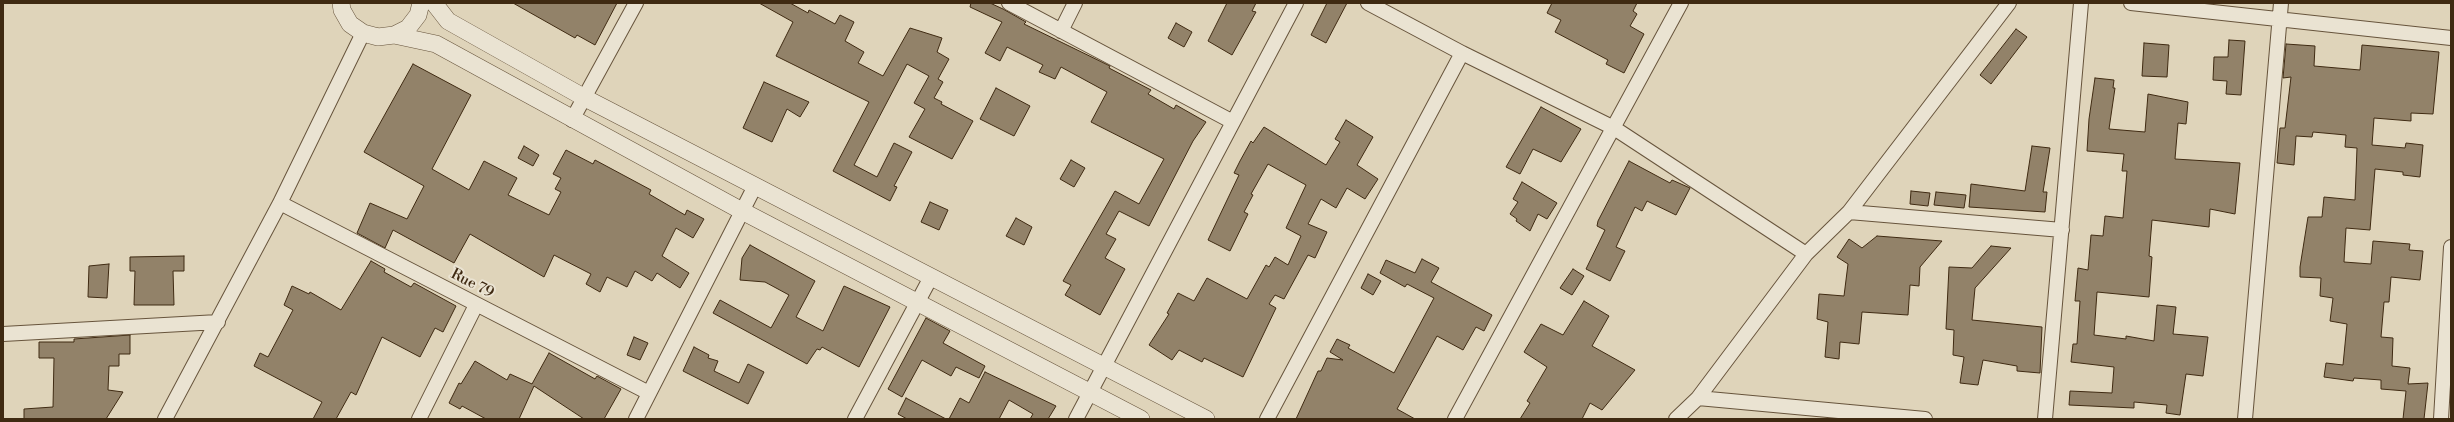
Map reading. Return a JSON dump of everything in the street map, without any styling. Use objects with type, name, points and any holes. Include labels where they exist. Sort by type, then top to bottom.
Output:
[{"type":"street","points":[[394,35],[408,28],[418,15],[421,3]]},
{"type":"street","points":[[434,3],[448,21],[585,98],[1206,419]]},
{"type":"street","points":[[572,120],[636,3]]},
{"type":"street","points":[[1009,3],[1234,122]]},
{"type":"street","points":[[1061,31],[1075,3]]},
{"type":"street","points":[[1076,419],[1296,3]]},
{"type":"street","points":[[1368,3],[1462,53],[1614,128],[1806,254]]},
{"type":"street","points":[[1455,419],[1681,3]]},
{"type":"street","points":[[1676,419],[1698,398],[1806,254],[1849,212],[2009,3]]},
{"type":"street","points":[[2046,419],[2081,3]]},
{"type":"street","points":[[2131,3],[2451,38]]},
{"type":"street","points":[[2245,419],[2281,3]]},
{"type":"street","points":[[340,5],[350,24],[363,33],[378,37],[394,35],[436,44],[572,120],[742,211],[1141,419]]},
{"type":"street","points":[[165,419],[280,203],[363,33]]},
{"type":"street","points":[[1267,419],[1462,53]]},
{"type":"street","points":[[636,419],[755,186]]},
{"type":"street","name":"Rue 79","points":[[280,203],[649,393]]},
{"type":"street","points":[[1849,212],[2062,230]]},
{"type":"street","points":[[2441,419],[2451,247]]},
{"type":"street","points":[[855,419],[916,302],[931,277]]},
{"type":"street","points":[[419,419],[476,305]]},
{"type":"street","points":[[3,334],[218,322]]},
{"type":"street","points":[[1698,398],[1925,419]]},
{"type":"building","points":[[513,3],[617,3],[595,45],[577,35],[575,38]]},
{"type":"building","points":[[759,3],[790,3],[808,13],[809,10],[835,24],[840,15],[854,22],[845,41],[864,52],[858,63],[883,76],[910,28],[942,38],[937,52],[949,59],[938,79],[943,82],[934,98],[942,102],[941,104],[973,121],[952,159],[909,137],[925,109],[914,103],[929,76],[907,64],[854,165],[877,177],[894,143],[912,152],[894,186],[897,187],[890,201],[833,171],[869,102],[776,56],[793,22]]},
{"type":"building","points":[[971,3],[990,3],[1003,9],[1026,22],[1024,24],[1110,66],[1109,68],[1151,90],[1148,94],[1174,109],[1176,105],[1206,122],[1193,141],[1149,226],[1119,211],[1106,234],[1116,239],[1105,258],[1125,269],[1100,315],[1065,295],[1071,285],[1063,281],[1115,191],[1139,204],[1164,159],[1091,122],[1107,92],[1061,67],[1055,79],[1039,72],[1043,65],[1007,47],[1000,61],[985,53],[1002,22],[970,7]]},
{"type":"building","points":[[1227,3],[1256,3],[1252,11],[1256,12],[1232,55],[1208,41]]},
{"type":"building","points":[[1327,3],[1347,3],[1326,43],[1311,35]]},
{"type":"building","points":[[1552,3],[1637,3],[1633,11],[1637,14],[1630,26],[1644,34],[1624,73],[1606,64],[1608,60],[1555,32],[1561,20],[1547,13]]},
{"type":"building","points":[[1176,23],[1192,32],[1184,47],[1168,38]]},
{"type":"building","points":[[2016,29],[2027,37],[1991,84],[1980,75]]},
{"type":"building","points":[[2229,40],[2245,41],[2241,95],[2226,94],[2227,81],[2213,80],[2214,57],[2228,57]]},
{"type":"building","points":[[2144,43],[2169,45],[2167,77],[2142,76]]},
{"type":"building","points":[[2286,44],[2315,46],[2314,66],[2360,70],[2362,45],[2439,52],[2433,114],[2411,113],[2411,121],[2374,118],[2372,145],[2405,148],[2406,143],[2423,145],[2420,177],[2403,175],[2403,172],[2375,169],[2370,230],[2346,228],[2344,262],[2371,264],[2373,241],[2410,244],[2409,250],[2423,251],[2420,280],[2391,277],[2389,302],[2384,302],[2381,337],[2393,338],[2392,366],[2410,368],[2408,384],[2428,383],[2424,419],[2403,419],[2406,391],[2381,389],[2381,380],[2354,378],[2353,381],[2324,377],[2326,363],[2343,365],[2347,324],[2330,321],[2333,298],[2320,296],[2321,278],[2300,277],[2300,267],[2308,217],[2322,217],[2324,197],[2355,200],[2357,148],[2345,147],[2346,135],[2313,132],[2312,137],[2296,136],[2294,165],[2277,163],[2280,128],[2285,128],[2291,77],[2283,78]]},
{"type":"building","points":[[413,64],[471,95],[432,169],[469,190],[484,161],[517,178],[508,195],[549,215],[561,192],[555,189],[561,178],[553,174],[566,150],[593,164],[595,160],[651,190],[649,194],[685,215],[687,210],[704,219],[693,238],[676,228],[662,256],[689,273],[680,288],[657,273],[652,281],[635,271],[627,287],[607,277],[600,292],[586,284],[591,274],[554,255],[544,277],[470,234],[454,263],[393,230],[385,248],[357,233],[370,203],[407,219],[424,186],[364,152]]},
{"type":"building","points":[[2095,78],[2114,80],[2113,88],[2115,88],[2109,129],[2145,132],[2148,94],[2188,102],[2186,124],[2178,123],[2175,159],[2240,163],[2235,214],[2210,209],[2209,227],[2152,220],[2149,256],[2152,257],[2149,297],[2097,292],[2094,335],[2126,339],[2126,336],[2154,341],[2157,305],[2176,307],[2173,334],[2208,337],[2203,376],[2186,374],[2180,415],[2166,413],[2167,405],[2134,402],[2134,408],[2069,405],[2070,391],[2112,393],[2114,367],[2071,362],[2073,344],[2077,344],[2080,301],[2075,301],[2078,268],[2088,270],[2091,235],[2103,236],[2105,216],[2123,218],[2127,171],[2122,171],[2124,154],[2087,151],[2089,119]]},
{"type":"building","points":[[764,82],[809,102],[800,117],[787,109],[772,142],[743,128]]},
{"type":"building","points":[[996,88],[1030,106],[1014,136],[980,119]]},
{"type":"building","points":[[1541,107],[1581,129],[1561,162],[1533,149],[1520,174],[1506,167]]},
{"type":"building","points":[[1346,120],[1373,137],[1357,165],[1378,179],[1365,199],[1347,188],[1336,208],[1321,199],[1308,224],[1327,232],[1315,258],[1308,255],[1284,299],[1275,295],[1269,304],[1276,308],[1243,377],[1204,358],[1202,362],[1179,350],[1172,360],[1149,345],[1169,314],[1167,313],[1178,293],[1194,301],[1207,278],[1247,299],[1266,265],[1269,267],[1275,257],[1288,265],[1301,236],[1286,228],[1306,185],[1268,164],[1251,194],[1253,195],[1244,212],[1248,214],[1230,251],[1208,240],[1239,175],[1234,173],[1251,141],[1253,143],[1264,127],[1326,165],[1340,142],[1335,139]]},
{"type":"building","points":[[524,146],[539,155],[533,166],[518,158]]},
{"type":"building","points":[[2032,146],[2050,148],[2043,192],[2047,192],[2045,212],[1969,207],[1971,184],[2025,191]]},
{"type":"building","points":[[1071,160],[1085,168],[1074,187],[1060,179]]},
{"type":"building","points":[[1629,161],[1670,183],[1672,180],[1690,188],[1676,215],[1647,201],[1642,211],[1635,207],[1616,247],[1625,251],[1610,281],[1586,269],[1605,230],[1597,226],[1598,221]]},
{"type":"building","points":[[1522,182],[1557,203],[1547,219],[1538,214],[1530,231],[1516,221],[1517,219],[1510,214],[1518,202],[1513,199]]},
{"type":"building","points":[[1911,191],[1930,193],[1928,206],[1910,204]]},
{"type":"building","points":[[1936,192],[1966,195],[1964,208],[1934,205]]},
{"type":"building","points":[[930,202],[948,210],[939,230],[921,222]]},
{"type":"building","points":[[1016,218],[1032,227],[1024,245],[1006,236]]},
{"type":"building","points":[[1877,236],[1942,241],[1920,267],[1919,286],[1910,285],[1908,315],[1862,312],[1859,344],[1840,342],[1839,359],[1825,357],[1828,322],[1817,319],[1819,294],[1844,296],[1848,264],[1837,257],[1849,239],[1862,248]]},
{"type":"building","points":[[750,245],[815,281],[796,317],[823,331],[844,286],[890,307],[859,367],[822,347],[820,350],[817,349],[807,364],[713,313],[720,300],[771,328],[789,295],[765,282],[740,280],[742,258]]},
{"type":"building","points":[[1991,246],[2011,248],[1975,288],[1972,320],[2042,327],[2040,373],[2017,371],[2017,366],[1983,360],[1978,385],[1960,383],[1964,357],[1953,355],[1954,330],[1946,329],[1949,267],[1972,268]]},
{"type":"building","points":[[184,256],[184,271],[173,271],[174,305],[134,305],[135,271],[130,271],[130,257]]},
{"type":"building","points":[[1422,259],[1439,268],[1431,282],[1492,315],[1484,331],[1476,327],[1463,350],[1437,336],[1397,409],[1415,419],[1296,419],[1318,371],[1321,371],[1327,358],[1343,360],[1330,352],[1337,339],[1350,345],[1348,348],[1394,373],[1434,298],[1407,284],[1405,287],[1380,273],[1386,260],[1415,273]]},
{"type":"building","points":[[371,261],[385,269],[384,272],[411,287],[414,283],[456,306],[443,332],[435,328],[420,357],[382,337],[356,395],[351,392],[336,419],[313,419],[322,402],[254,366],[260,353],[268,357],[293,310],[284,305],[292,286],[309,294],[310,292],[341,310]]},
{"type":"building","points":[[109,264],[107,298],[88,297],[89,266]]},
{"type":"building","points":[[1573,269],[1584,276],[1572,295],[1560,288]]},
{"type":"building","points":[[1368,274],[1381,281],[1373,295],[1361,288]]},
{"type":"building","points":[[1584,301],[1609,316],[1592,346],[1635,370],[1602,410],[1590,403],[1582,419],[1520,419],[1530,403],[1527,401],[1547,367],[1524,352],[1541,324],[1563,335]]},
{"type":"building","points":[[926,318],[950,331],[943,343],[985,366],[979,378],[956,367],[951,376],[922,360],[902,397],[888,389]]},
{"type":"building","points":[[130,335],[130,354],[119,354],[119,366],[109,366],[108,390],[123,392],[106,419],[24,419],[24,409],[53,407],[54,358],[39,358],[39,342],[74,342],[74,339]]},
{"type":"building","points":[[634,337],[648,343],[640,360],[627,355]]},
{"type":"building","points":[[694,347],[709,355],[708,358],[718,361],[714,371],[739,383],[748,364],[764,372],[748,404],[683,371]]},
{"type":"building","points":[[549,353],[595,379],[597,376],[621,389],[604,419],[584,419],[534,386],[519,419],[486,419],[462,406],[460,409],[449,403],[459,383],[461,384],[475,361],[507,380],[510,374],[532,384]]},
{"type":"building","points":[[985,372],[1056,406],[1048,419],[1030,419],[1033,414],[1009,400],[999,419],[949,419],[960,398],[969,403]]},
{"type":"building","points":[[906,398],[946,419],[907,419],[898,414]]}]
